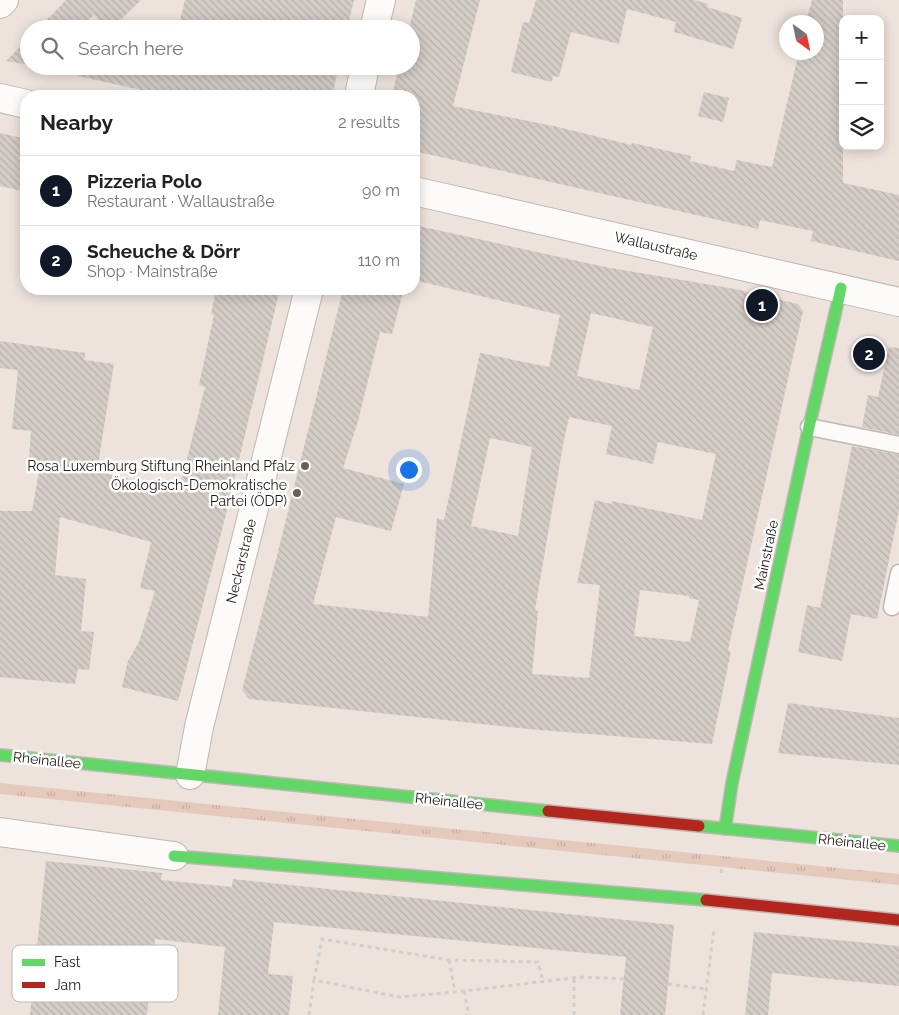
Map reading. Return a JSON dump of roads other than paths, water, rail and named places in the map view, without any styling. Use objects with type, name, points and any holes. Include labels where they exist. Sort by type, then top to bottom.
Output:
[{"type":"street","points":[[0,4],[4,0]]},
{"type":"street","points":[[376,20],[381,0]]},
{"type":"street","points":[[360,90],[364,75]]},
{"type":"street","points":[[0,98],[20,103]]},
{"type":"street","name":"Wallaustraße","points":[[420,192],[899,302]]},
{"type":"street","name":"Mainstraße","points":[[725,829],[732,783],[841,288]]},
{"type":"street","name":"Neckarstraße","points":[[190,775],[199,727],[307,295]]},
{"type":"street","name":"Rheinallee","points":[[0,755],[899,846]]},
{"type":"street","points":[[0,832],[174,856],[718,901],[899,920]]},
{"type":"lane","points":[[809,427],[899,445]]},
{"type":"lane","points":[[892,607],[899,573]]},
{"type":"place","name":"Pizzeria Polo","points":[[762,305]]},
{"type":"place","name":"Scheuche & Dörr","points":[[869,354]]},
{"type":"place","name":"Rosa Luxemburg Stiftung Rheinland Pfalz","points":[[305,466]]},
{"type":"place","name":"Ökologisch-Demokratische Partei (ÖDP)","points":[[297,493]]}]
